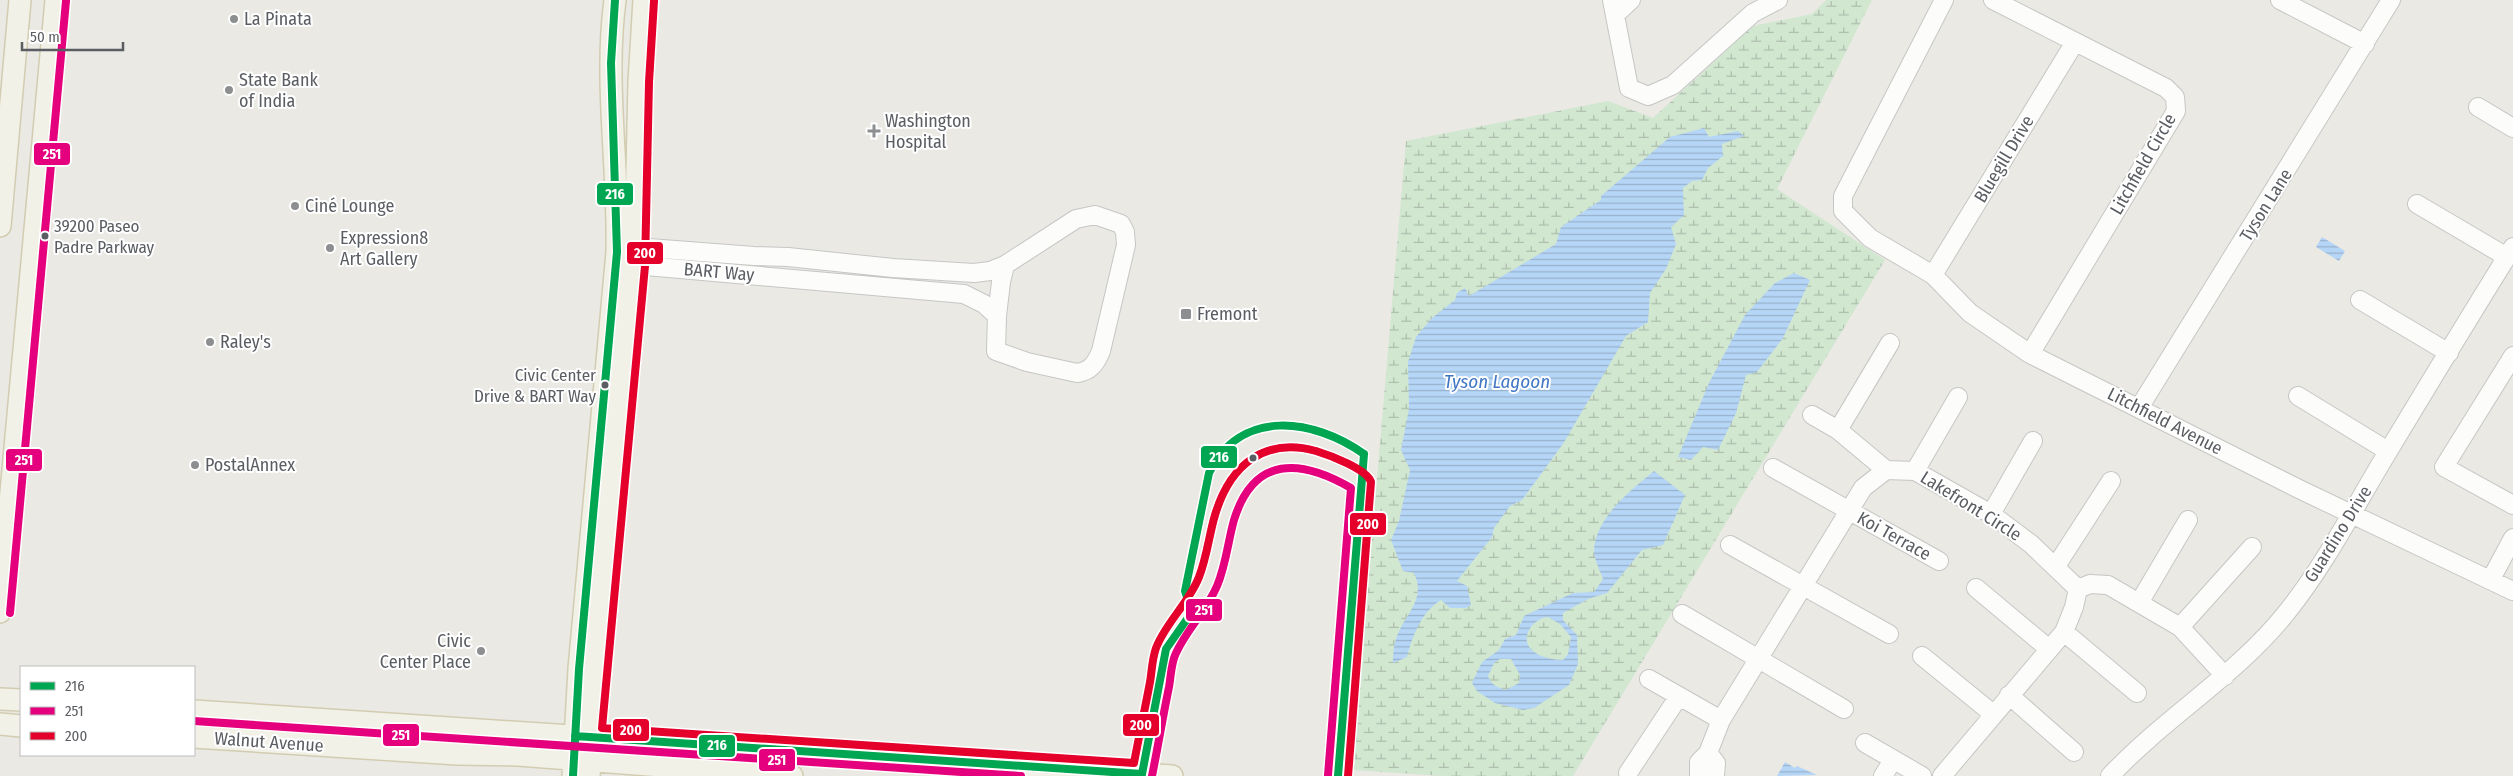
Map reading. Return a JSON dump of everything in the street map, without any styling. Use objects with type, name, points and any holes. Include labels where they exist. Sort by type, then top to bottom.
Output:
[{"type":"main road","points":[[0,226],[20,0]]},
{"type":"main road","points":[[0,612],[56,0]]},
{"type":"main road","points":[[615,0],[612,92],[630,255]]},
{"type":"main road","points":[[581,769],[630,255],[644,0]]},
{"type":"main road","points":[[0,699],[20,700]]},
{"type":"main road","name":"Walnut Avenue","points":[[195,711],[1172,776]]},
{"type":"main road","points":[[0,724],[20,726]]},
{"type":"main road","name":"Walnut Avenue","points":[[195,737],[457,754],[518,755],[581,769],[792,776]]},
{"type":"street","points":[[1631,0],[1613,7],[1629,88],[1648,96],[1673,85],[1753,13],[1778,0]]},
{"type":"street","name":"Litchfield Avenue","points":[[1944,0],[1843,196],[1843,211],[1870,238],[1934,276],[1970,313],[2030,354],[2353,514],[2492,579],[2513,591]]},
{"type":"street","name":"Litchfield Circle","points":[[1993,0],[2166,88],[2175,97],[2176,111],[2030,354]]},
{"type":"street","points":[[2280,0],[2365,44]]},
{"type":"street","name":"Tyson Lane","points":[[2139,408],[2391,0]]},
{"type":"street","name":"Bluegill Drive","points":[[1934,276],[2075,42]]},
{"type":"street","points":[[2478,107],[2513,128]]},
{"type":"street","points":[[2417,204],[2510,252]]},
{"type":"street","name":"BART Way","points":[[630,255],[788,257],[966,273],[990,271],[1006,265],[1045,238],[1084,217],[1095,216],[1111,219],[1120,224],[1125,232],[1126,245],[1101,351],[1095,364],[1086,372],[1078,373],[1027,362],[996,351],[997,316],[1001,282],[1006,265]]},
{"type":"street","name":"Guardino Drive","points":[[2110,776],[2159,730],[2226,676],[2286,613],[2353,514],[2388,451],[2510,252]]},
{"type":"street","name":"BART Way","points":[[630,255],[964,294],[984,304],[997,316]]},
{"type":"street","points":[[2360,300],[2449,353]]},
{"type":"street","points":[[1838,430],[1890,343]]},
{"type":"street","points":[[2513,356],[2444,467],[2513,505]]},
{"type":"street","points":[[2298,396],[2388,451]]},
{"type":"street","points":[[1915,471],[1958,397]]},
{"type":"street","points":[[1699,776],[1700,762],[1708,753],[1721,720],[1850,512],[1862,488],[1886,470],[1838,430],[1812,414]]},
{"type":"street","points":[[1991,514],[2033,441]]},
{"type":"street","name":"Koi Terrace","points":[[1773,468],[1939,561]]},
{"type":"street","name":"Lakefront Circle","points":[[1886,470],[1915,471],[1991,514],[2031,544],[2078,589]]},
{"type":"street","points":[[2056,566],[2111,481]]},
{"type":"street","points":[[2139,603],[2188,520]]},
{"type":"street","points":[[2492,579],[2513,538]]},
{"type":"street","points":[[1730,545],[1889,634]]},
{"type":"street","points":[[2180,627],[2252,547]]},
{"type":"street","points":[[1943,776],[1992,714],[2064,632],[2074,607],[2078,589],[2090,584],[2108,585],[2180,627],[2226,676]]},
{"type":"street","points":[[1976,588],[2049,649]]},
{"type":"street","points":[[1682,614],[1844,709]]},
{"type":"street","points":[[2064,632],[2137,693]]},
{"type":"street","points":[[1922,656],[1992,714]]},
{"type":"street","points":[[1650,679],[1721,720]]},
{"type":"street","points":[[2009,695],[2074,752]]},
{"type":"street","points":[[1628,773],[1679,696]]},
{"type":"street","points":[[1865,743],[1922,776]]},
{"type":"street","points":[[1708,753],[1716,763],[1715,776]]},
{"type":"street","points":[[1883,776],[1893,760]]},
{"type":"green space","points":[[1826,0],[1872,0],[1777,189],[1885,260],[1573,776],[1443,776],[1352,770],[1406,141],[1608,101],[1653,118],[1753,26],[1812,14]]},
{"type":"water","name":"Tyson Lagoon","points":[[1704,128],[1709,137],[1738,131],[1744,136],[1722,144],[1723,156],[1708,168],[1702,180],[1692,181],[1683,188],[1684,215],[1671,227],[1676,244],[1666,269],[1650,293],[1648,322],[1626,336],[1563,444],[1522,500],[1510,506],[1494,528],[1492,537],[1457,581],[1467,586],[1471,605],[1466,608],[1450,608],[1441,600],[1434,605],[1419,625],[1407,657],[1393,663],[1396,638],[1415,603],[1418,589],[1414,573],[1403,571],[1391,540],[1399,521],[1410,470],[1401,450],[1409,409],[1408,362],[1416,337],[1432,318],[1455,300],[1457,293],[1465,288],[1469,296],[1556,244],[1561,227],[1601,200],[1601,196],[1670,137]]},
{"type":"water","points":[[2322,237],[2345,251],[2339,261],[2316,247]]},
{"type":"water","points":[[1794,273],[1810,280],[1783,338],[1757,372],[1746,375],[1736,413],[1718,450],[1703,447],[1691,460],[1678,457],[1709,383],[1745,315],[1775,283]]},
{"type":"water","points":[[1654,471],[1685,495],[1663,545],[1642,550],[1607,593],[1588,599],[1563,613],[1563,620],[1577,635],[1578,664],[1569,685],[1534,708],[1523,710],[1495,703],[1477,691],[1472,683],[1482,662],[1499,650],[1505,639],[1516,635],[1524,616],[1573,593],[1594,592],[1603,579],[1594,554],[1596,538],[1601,527],[1625,496]],"holes":[[[1548,617],[1560,624],[1571,637],[1568,654],[1563,660],[1551,659],[1536,653],[1527,641],[1527,635],[1533,625],[1542,618]],[[1500,659],[1511,659],[1520,675],[1519,683],[1506,690],[1495,685],[1488,676],[1494,663]]]},
{"type":"water","points":[[1785,762],[1795,768],[1797,766],[1817,775],[1777,776]]},
{"type":"transit line","name":"216","points":[[573,776],[579,669],[617,252],[611,63],[615,0]]},
{"type":"transit line","name":"251","points":[[10,613],[66,1]]},
{"type":"transit line","name":"200","points":[[654,1],[649,82],[645,266],[602,728],[1134,763],[1156,648],[1199,577],[1215,515],[1222,497],[1240,469],[1252,459],[1265,452],[1280,448],[1297,448],[1316,451],[1347,463],[1363,472],[1371,482],[1348,776]]},
{"type":"transit line","name":"216","points":[[1192,612],[1185,591],[1209,473],[1222,452],[1239,438],[1258,429],[1279,426],[1301,427],[1323,433],[1344,442],[1364,454]]},
{"type":"transit line","name":"216","points":[[1338,776],[1364,454]]},
{"type":"transit line","name":"251","points":[[1152,776],[1174,657],[1217,586],[1223,570],[1234,520],[1243,499],[1254,484],[1267,474],[1281,469],[1297,468],[1332,478],[1351,488],[1328,775]]},
{"type":"transit line","name":"216","points":[[1142,774],[1166,649],[1192,612]]},
{"type":"transit line","name":"251","points":[[195,721],[1021,776]]},
{"type":"transit line","name":"216","points":[[575,736],[1142,774]]},
{"type":"place","name":"La Pinata","points":[[234,19]]},
{"type":"place","name":"State Bank of India","points":[[229,90]]},
{"type":"place","name":"Washington Hospital","points":[[874,131]]},
{"type":"place","name":"Ciné Lounge","points":[[295,206]]},
{"type":"place","name":"39200 Paseo Padre Parkway","points":[[45,236]]},
{"type":"place","name":"Expression8 Art Gallery","points":[[330,248]]},
{"type":"place","name":"Fremont","points":[[1186,314]]},
{"type":"place","name":"Raley's","points":[[210,342]]},
{"type":"place","name":"Civic Center Drive & BART Way","points":[[605,385]]},
{"type":"place","name":"PostalAnnex","points":[[195,465]]},
{"type":"place","name":"Civic Center Place","points":[[481,651]]}]
